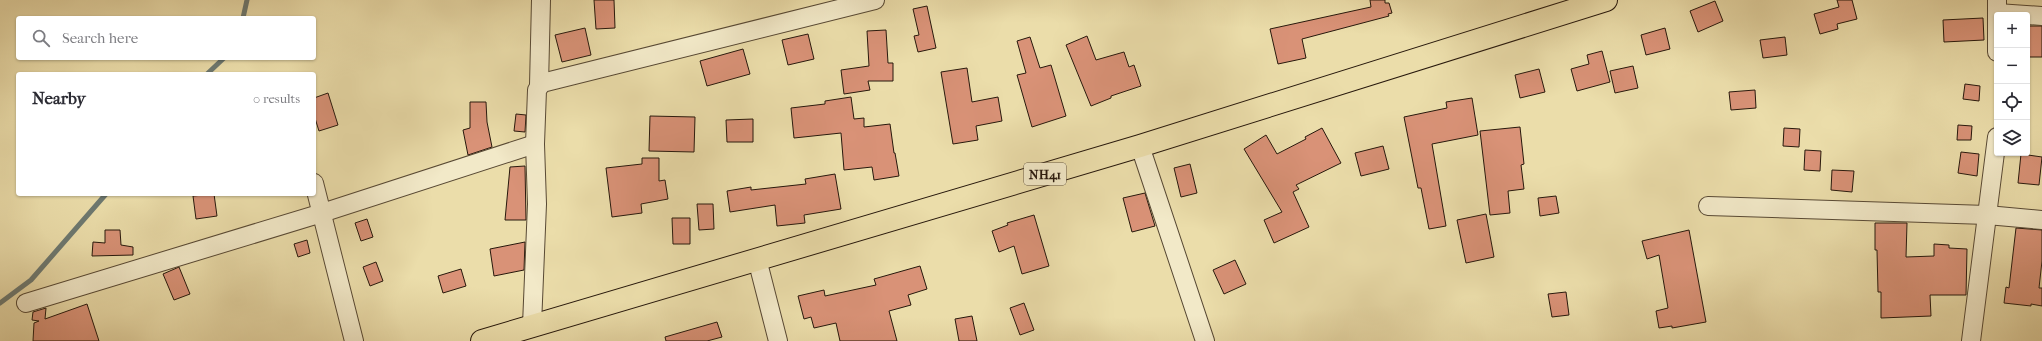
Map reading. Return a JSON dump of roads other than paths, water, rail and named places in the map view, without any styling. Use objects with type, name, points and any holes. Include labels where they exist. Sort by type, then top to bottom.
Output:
[{"type":"highway","name":"NH41","points":[[488,340],[532,325],[1140,146],[1606,0]]},
{"type":"street","points":[[532,325],[538,204],[535,144],[537,90],[539,86],[541,0]]},
{"type":"street","points":[[539,86],[542,83],[875,0]]},
{"type":"street","points":[[1997,48],[1997,6],[2042,16]]},
{"type":"street","points":[[26,303],[322,213],[535,144]]},
{"type":"street","points":[[1140,146],[1200,340]]},
{"type":"street","points":[[1971,341],[1995,156]]},
{"type":"street","points":[[316,190],[354,341]]},
{"type":"street","points":[[1708,206],[1987,215],[2042,220]]},
{"type":"street","points":[[757,259],[778,341]]},
{"type":"waterway","points":[[243,16],[247,0]]},
{"type":"waterway","points":[[209,72],[222,60]]},
{"type":"waterway","points":[[0,303],[31,280],[104,196]]}]
